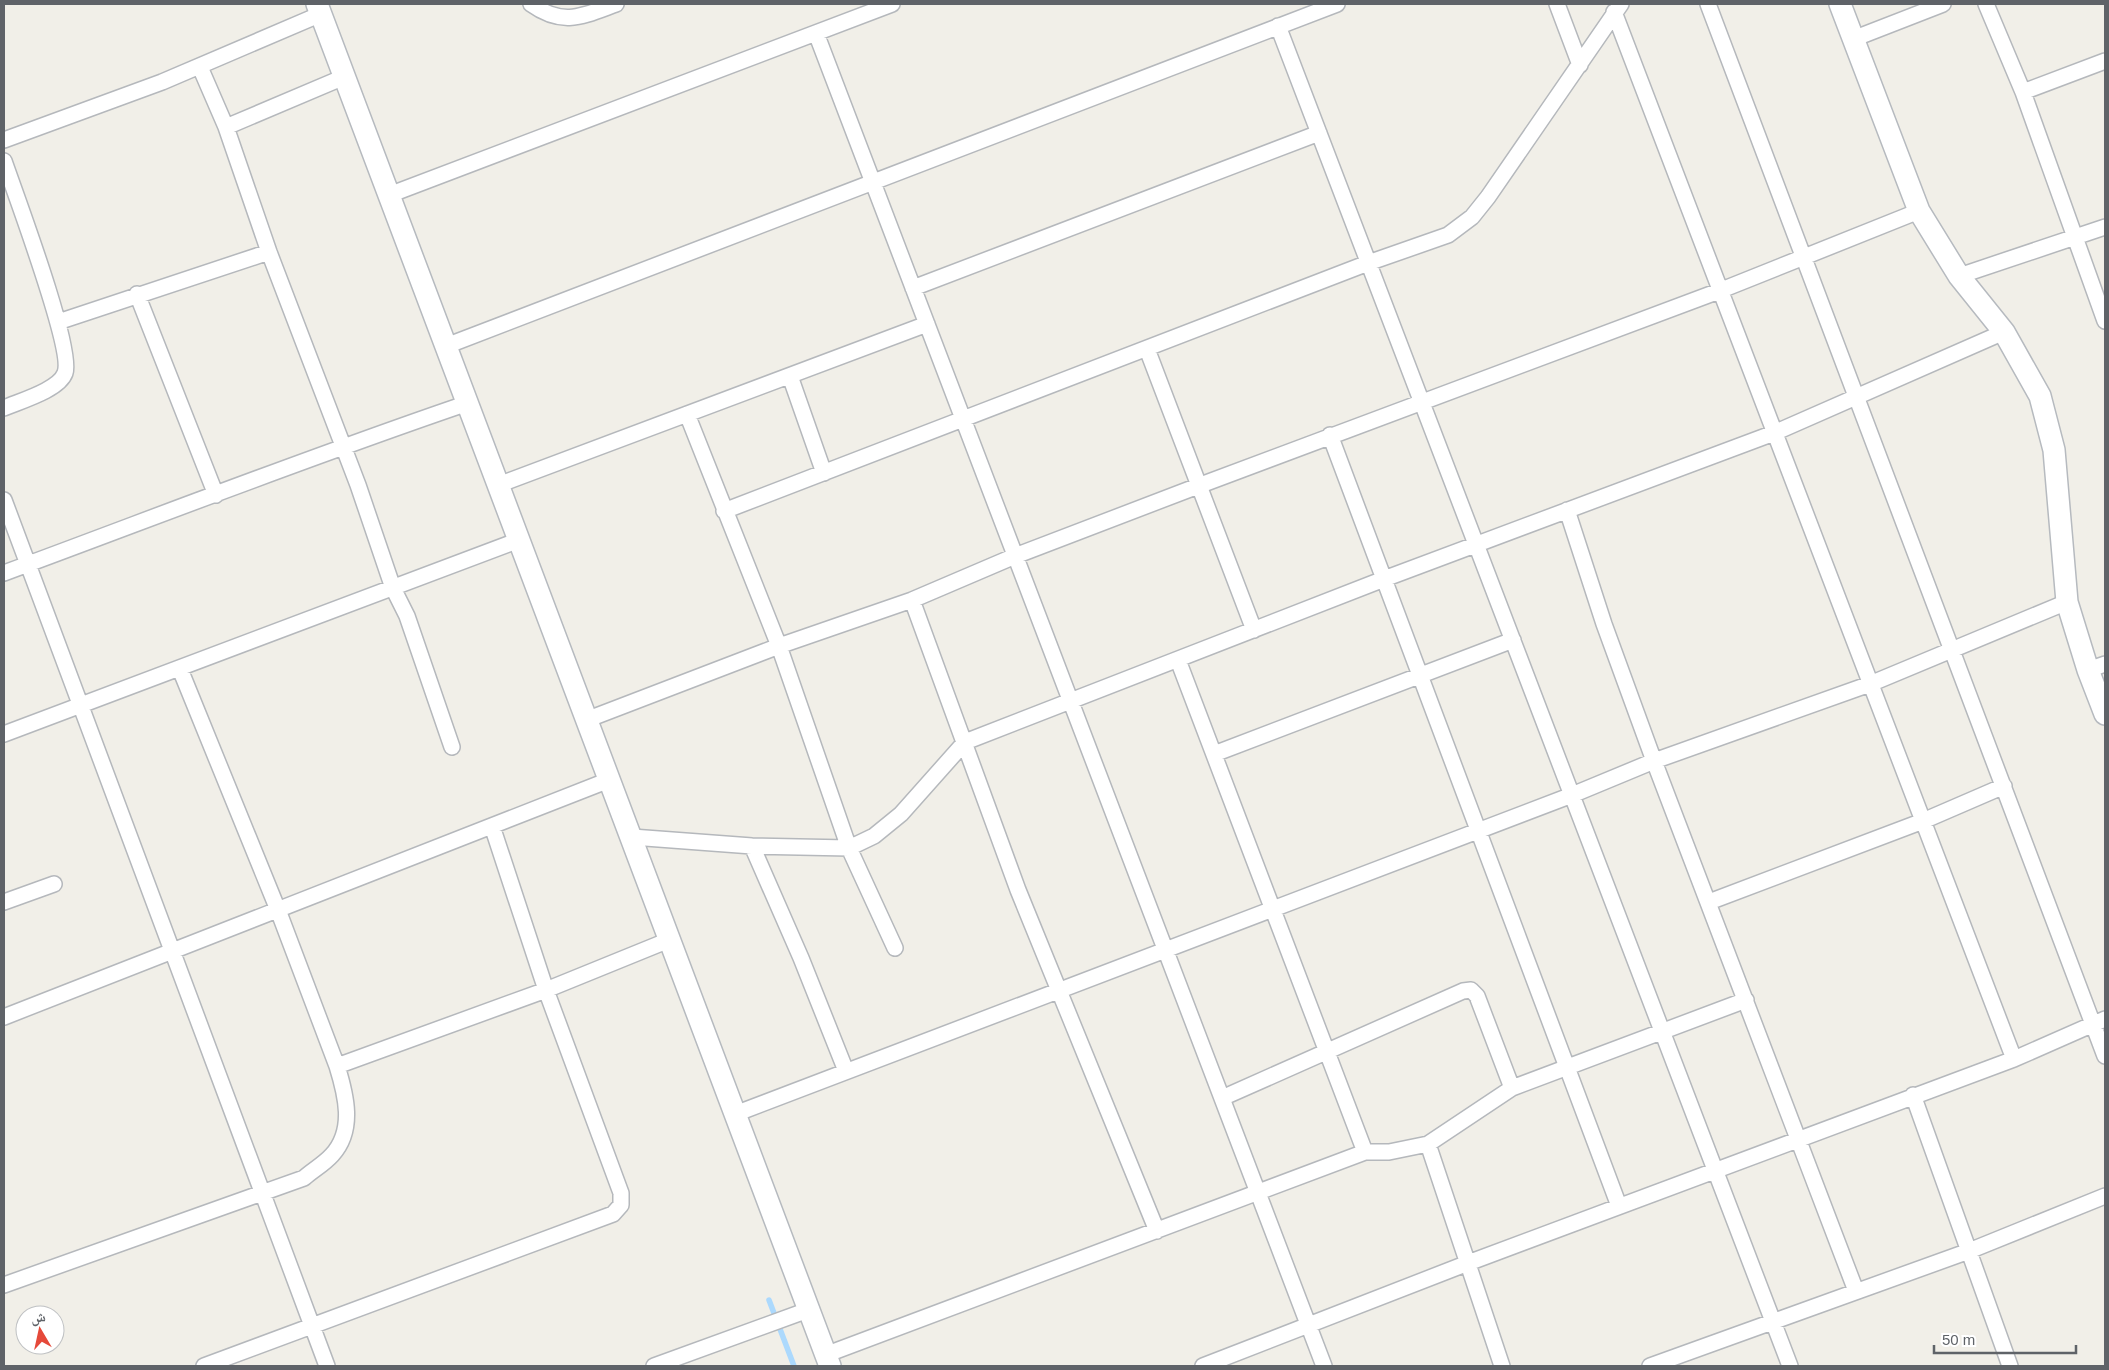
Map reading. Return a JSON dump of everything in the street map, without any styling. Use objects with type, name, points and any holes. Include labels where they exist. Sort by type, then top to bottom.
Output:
[{"type":"street","points":[[531,4],[551,16],[566,18],[582,16],[616,4]]},
{"type":"street","points":[[389,195],[892,4]]},
{"type":"street","points":[[446,346],[1337,4]]},
{"type":"street","points":[[1556,4],[1580,65]]},
{"type":"street","points":[[1708,4],[2004,786],[2099,1022],[2105,1056]]},
{"type":"street","points":[[1840,4],[1919,212],[1959,276],[2004,332],[2040,396],[2054,450],[2068,602],[2097,667],[2105,714]]},
{"type":"street","points":[[1854,39],[1943,4]]},
{"type":"street","points":[[1986,4],[2023,92],[2105,321]]},
{"type":"street","points":[[724,512],[1368,263],[1448,235],[1472,217],[1580,65],[1617,8]]},
{"type":"street","points":[[1617,8],[1719,290],[2014,1059]]},
{"type":"street","points":[[4,140],[200,67],[319,9],[828,1360],[1365,1152],[1389,1152],[1428,1144],[1512,1088],[1746,1000]]},
{"type":"street","points":[[1278,26],[1790,1366]]},
{"type":"street","points":[[816,33],[1324,1366]]},
{"type":"street","points":[[2023,92],[2105,61]]},
{"type":"street","points":[[200,67],[226,127],[269,252],[358,485],[393,588],[407,616],[452,747]]},
{"type":"street","points":[[226,127],[344,77]]},
{"type":"street","points":[[913,288],[1319,133]]},
{"type":"street","points":[[4,161],[58,322],[66,360],[65,374],[52,388],[4,408]]},
{"type":"street","points":[[586,720],[779,646],[912,600],[1015,556],[1330,435],[1719,290],[1919,212]]},
{"type":"street","points":[[1959,276],[2105,227]]},
{"type":"street","points":[[58,322],[269,252]]},
{"type":"street","points":[[138,294],[216,495]]},
{"type":"street","points":[[498,485],[927,324]]},
{"type":"street","points":[[632,837],[752,846],[849,848],[874,836],[901,814],[965,742],[1567,510],[1774,433],[2004,332]]},
{"type":"street","points":[[1146,349],[1254,630]]},
{"type":"street","points":[[790,376],[824,473]]},
{"type":"street","points":[[4,573],[216,495],[342,446],[468,404]]},
{"type":"street","points":[[687,414],[724,512],[779,646],[849,848],[895,948]]},
{"type":"street","points":[[1330,435],[1619,1206]]},
{"type":"street","points":[[4,500],[327,1366]]},
{"type":"street","points":[[1567,510],[1604,624],[1654,761],[1856,1291]]},
{"type":"street","points":[[4,734],[519,540]]},
{"type":"street","points":[[912,600],[1018,890],[1157,1232]]},
{"type":"street","points":[[735,1114],[1478,829],[1572,795],[1654,761],[1870,684],[2068,602]]},
{"type":"street","points":[[1214,754],[1513,640]]},
{"type":"street","points":[[1178,660],[1365,1152]]},
{"type":"street","points":[[4,1285],[304,1178],[332,1155],[346,1132],[345,1092],[337,1066],[278,910],[180,669]]},
{"type":"street","points":[[4,1017],[609,780]]},
{"type":"street","points":[[1709,902],[1923,821],[2004,786]]},
{"type":"street","points":[[204,1366],[613,1214],[621,1205],[621,1194],[546,990],[492,826]]},
{"type":"street","points":[[752,846],[801,958],[846,1071]]},
{"type":"street","points":[[4,902],[54,884]]},
{"type":"street","points":[[337,1066],[546,990],[669,940]]},
{"type":"street","points":[[1222,1098],[1326,1050],[1463,991],[1471,990],[1477,996],[1512,1088]]},
{"type":"street","points":[[1203,1366],[1468,1263],[1913,1095],[2014,1059],[2099,1022]]},
{"type":"street","points":[[1913,1095],[2010,1366]]},
{"type":"street","points":[[1428,1144],[1502,1366]]},
{"type":"street","points":[[1650,1366],[1969,1250],[2105,1196]]},
{"type":"street","points":[[654,1366],[693,1360],[808,1310]]},
{"type":"waterway","points":[[769,1300],[794,1366]]}]
